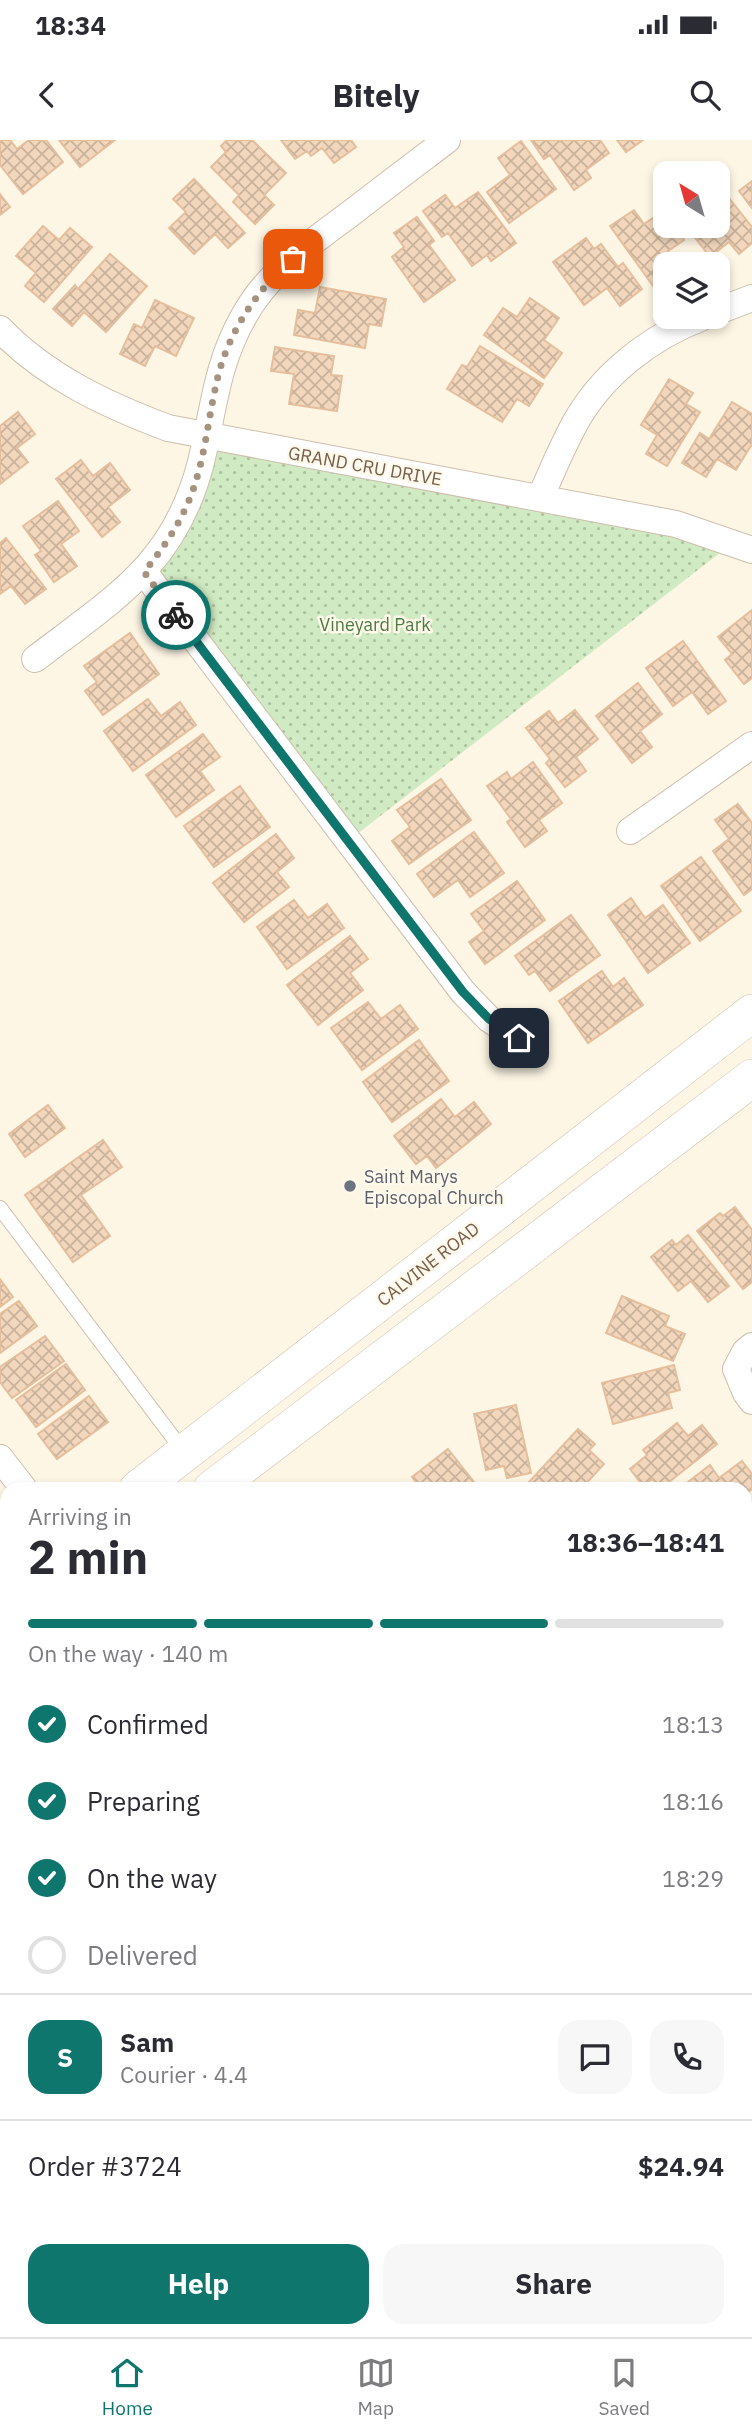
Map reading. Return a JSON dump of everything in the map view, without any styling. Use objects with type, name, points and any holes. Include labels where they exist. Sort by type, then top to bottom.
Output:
[{"type":"main road","name":"CALVINE ROAD","points":[[150,1482],[177,1467],[752,1013]]},
{"type":"main road","points":[[221,1482],[752,1078]]},
{"type":"street","points":[[35,659],[128,588],[169,540],[188,503],[225,354],[244,314],[261,290],[304,249],[447,140]]},
{"type":"street","points":[[730,306],[752,298]]},
{"type":"street","name":"GRAND CRU DRIVE","points":[[0,329],[42,365],[84,392],[122,411],[168,428],[676,524],[752,550]]},
{"type":"street","points":[[540,498],[575,423],[598,389],[625,362],[655,340],[678,329]]},
{"type":"street","points":[[144,572],[463,992],[489,1019],[519,1038]]},
{"type":"street","points":[[630,831],[752,745]]},
{"type":"street","points":[[752,1346],[745,1352],[736,1369],[752,1401]]},
{"type":"street","points":[[0,1458],[19,1482]]},
{"type":"lane","points":[[0,1208],[177,1467]]},
{"type":"green space","name":"Vineyard Park","points":[[206,437],[734,542],[348,841],[144,572]]},
{"type":"building","points":[[0,140],[10,140],[17,149],[29,140],[46,140],[63,162],[23,194],[0,165]]},
{"type":"building","points":[[59,140],[115,140],[80,167]]},
{"type":"building","points":[[227,140],[252,140],[286,173],[264,195],[274,205],[255,224],[233,202],[239,195],[211,167],[226,152],[221,146]]},
{"type":"building","points":[[281,140],[351,140],[356,147],[334,163],[322,148],[311,156],[307,151],[295,159]]},
{"type":"building","points":[[531,140],[600,140],[609,153],[586,170],[591,178],[574,190],[550,155],[544,159]]},
{"type":"building","points":[[617,140],[643,140],[626,152]]},
{"type":"building","points":[[521,141],[556,189],[509,223],[487,192],[510,175],[498,158]]},
{"type":"building","points":[[194,179],[245,233],[228,248],[215,234],[194,254],[169,228],[186,212],[173,199]]},
{"type":"building","points":[[752,181],[752,208],[739,191]]},
{"type":"building","points":[[478,192],[516,243],[491,261],[487,255],[472,266],[448,233],[442,237],[423,211],[445,195],[455,208]]},
{"type":"building","points":[[0,194],[10,207],[0,215]]},
{"type":"building","points":[[730,199],[752,227],[752,243],[739,254],[729,242],[716,252],[706,252],[695,238],[730,238]]},
{"type":"building","points":[[634,210],[644,224],[653,218],[653,238],[684,240],[667,252],[653,252],[653,286],[610,226]]},
{"type":"building","points":[[417,217],[434,241],[429,245],[455,280],[424,302],[392,257],[404,247],[394,233]]},
{"type":"building","points":[[43,226],[59,240],[70,228],[92,247],[44,302],[25,286],[36,273],[16,256]]},
{"type":"building","points":[[586,238],[594,249],[601,244],[618,267],[623,263],[642,289],[620,306],[607,288],[584,305],[553,262]]},
{"type":"building","points":[[110,254],[147,286],[106,332],[84,312],[72,326],[53,309],[75,285],[78,289]]},
{"type":"building","points":[[320,287],[386,299],[381,326],[369,324],[365,348],[294,335],[298,310],[315,313]]},
{"type":"building","points":[[530,298],[559,318],[544,340],[562,353],[544,378],[484,335],[503,308],[517,317]]},
{"type":"building","points":[[155,300],[194,318],[176,356],[155,346],[145,366],[120,354],[134,324],[142,328]]},
{"type":"building","points":[[480,346],[543,384],[529,406],[517,399],[502,422],[447,389],[462,365],[467,367]]},
{"type":"building","points":[[275,347],[334,356],[331,375],[342,376],[337,411],[289,404],[294,374],[271,371]]},
{"type":"building","points":[[669,379],[693,393],[686,404],[700,412],[667,466],[646,454],[657,435],[641,425]]},
{"type":"building","points":[[732,402],[752,414],[752,444],[736,470],[717,459],[706,477],[682,463],[700,433],[709,439]]},
{"type":"building","points":[[18,412],[35,434],[17,448],[28,462],[0,484],[0,426]]},
{"type":"building","points":[[81,460],[93,476],[110,463],[130,490],[108,507],[120,522],[102,537],[56,479]]},
{"type":"building","points":[[58,501],[79,531],[61,544],[77,566],[54,582],[35,555],[41,551],[23,526]]},
{"type":"building","points":[[6,538],[46,589],[25,604],[11,586],[0,594],[0,543]]},
{"type":"building","points":[[752,610],[752,678],[744,684],[725,660],[732,654],[718,637]]},
{"type":"building","points":[[130,633],[159,674],[103,715],[85,691],[97,682],[84,666]]},
{"type":"building","points":[[683,641],[726,701],[708,714],[692,692],[673,706],[646,668]]},
{"type":"building","points":[[638,683],[662,714],[640,731],[652,747],[632,763],[596,716]]},
{"type":"building","points":[[148,699],[161,716],[180,702],[196,725],[133,771],[104,731]]},
{"type":"building","points":[[575,710],[598,739],[576,757],[586,771],[565,787],[546,763],[550,759],[526,728],[549,711],[558,723]]},
{"type":"building","points":[[203,734],[220,757],[200,771],[214,790],[176,817],[146,775]]},
{"type":"building","points":[[533,762],[562,803],[539,820],[547,831],[525,847],[507,822],[511,819],[487,786],[507,772],[511,779]]},
{"type":"building","points":[[441,779],[471,820],[409,864],[392,841],[410,827],[397,810]]},
{"type":"building","points":[[240,786],[270,827],[214,867],[184,826]]},
{"type":"building","points":[[738,804],[752,823],[752,889],[744,895],[713,851],[729,839],[715,820]]},
{"type":"building","points":[[474,832],[504,873],[470,897],[458,880],[434,897],[417,874]]},
{"type":"building","points":[[276,834],[294,858],[277,872],[289,887],[244,922],[213,883]]},
{"type":"building","points":[[701,857],[741,911],[700,941],[661,886]]},
{"type":"building","points":[[517,881],[545,920],[485,964],[469,942],[484,931],[471,914]]},
{"type":"building","points":[[631,898],[645,918],[663,905],[690,943],[648,973],[608,915]]},
{"type":"building","points":[[294,900],[308,918],[327,904],[344,928],[287,969],[257,927]]},
{"type":"building","points":[[571,915],[600,955],[550,991],[535,971],[529,975],[515,956]]},
{"type":"building","points":[[350,936],[368,959],[350,973],[363,990],[318,1025],[287,985]]},
{"type":"building","points":[[602,971],[613,987],[624,978],[643,1005],[588,1043],[559,1001]]},
{"type":"building","points":[[368,1002],[381,1019],[400,1005],[418,1029],[362,1070],[331,1028]]},
{"type":"building","points":[[419,1040],[449,1081],[392,1122],[363,1082]]},
{"type":"building","points":[[441,1099],[455,1117],[474,1102],[491,1124],[436,1168],[427,1156],[416,1164],[394,1136]]},
{"type":"building","points":[[48,1105],[65,1128],[25,1157],[9,1134]]},
{"type":"building","points":[[103,1140],[122,1167],[81,1195],[110,1236],[73,1262],[25,1195]]},
{"type":"building","points":[[735,1207],[752,1230],[752,1282],[743,1289],[697,1231],[720,1213],[723,1216]]},
{"type":"building","points":[[688,1235],[729,1286],[708,1302],[691,1281],[678,1291],[651,1257],[672,1240],[676,1245]]},
{"type":"building","points":[[0,1279],[13,1297],[0,1307]]},
{"type":"building","points":[[622,1296],[669,1316],[665,1326],[685,1334],[673,1361],[606,1333]]},
{"type":"building","points":[[19,1301],[37,1326],[0,1353],[0,1314]]},
{"type":"building","points":[[45,1336],[64,1361],[12,1398],[0,1382],[0,1367]]},
{"type":"building","points":[[66,1364],[85,1390],[36,1427],[16,1400]]},
{"type":"building","points":[[674,1365],[680,1390],[668,1393],[672,1408],[613,1424],[602,1383]]},
{"type":"building","points":[[89,1396],[108,1422],[57,1459],[38,1434]]},
{"type":"building","points":[[516,1405],[531,1473],[507,1478],[504,1466],[486,1470],[474,1414]]},
{"type":"building","points":[[677,1423],[688,1436],[702,1425],[717,1444],[669,1482],[654,1482],[652,1479],[640,1482],[630,1469],[647,1455],[643,1450]]},
{"type":"building","points":[[578,1429],[595,1444],[589,1450],[604,1464],[587,1482],[529,1482]]},
{"type":"building","points":[[448,1449],[474,1482],[416,1482],[412,1477]]},
{"type":"building","points":[[742,1461],[752,1474],[752,1482],[688,1482],[710,1465],[719,1478]]},
{"type":"way so far","points":[[176,615],[144,572],[169,540],[188,503],[200,463],[216,382],[225,354],[244,314],[261,290],[293,259]]},
{"type":"place","name":"Saint Marys Episcopal Church","points":[[350,1186]]},
{"type":"route","points":[[176,615],[463,992],[489,1019],[519,1038]]}]
